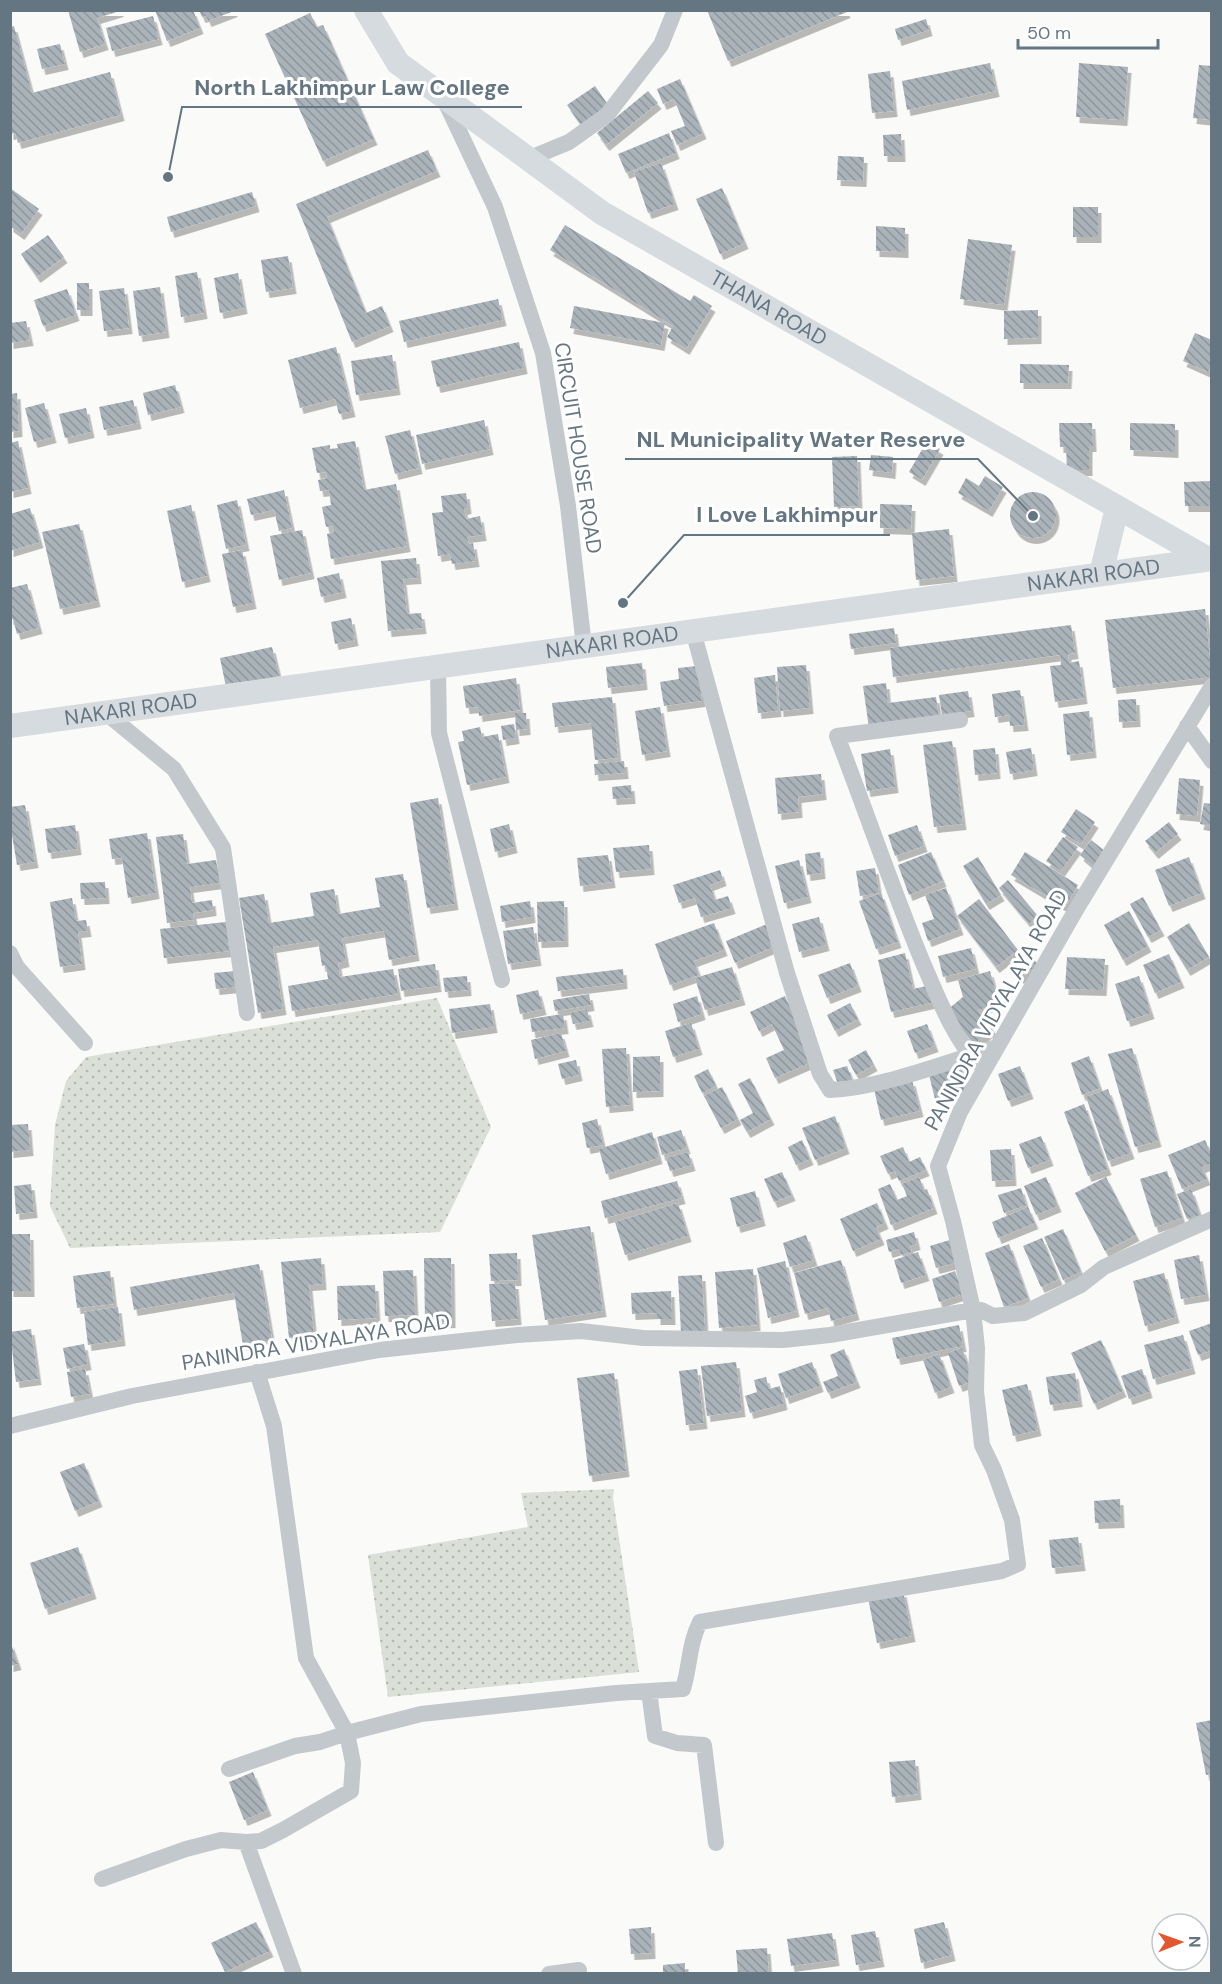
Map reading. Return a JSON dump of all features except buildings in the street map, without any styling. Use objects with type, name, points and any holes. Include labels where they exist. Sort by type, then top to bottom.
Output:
[{"type":"street","name":"THANA ROAD","points":[[366,10],[398,63],[602,213],[1210,559]]},
{"type":"street","points":[[528,159],[569,142],[607,115],[661,45],[675,10]]},
{"type":"street","name":"CIRCUIT HOUSE ROAD","points":[[442,95],[495,207],[543,353],[568,506],[584,646]]},
{"type":"street","points":[[1101,574],[1117,508]]},
{"type":"street","name":"NAKARI ROAD","points":[[10,726],[1210,559]]},
{"type":"street","points":[[693,631],[787,973],[820,1074],[830,1090],[845,1090],[883,1082],[997,1047]]},
{"type":"street","points":[[438,666],[439,733],[502,980]]},
{"type":"street","name":"PANINDRA VIDYALAYA ROAD","points":[[10,1426],[132,1396],[379,1350],[517,1335],[581,1331],[643,1338],[783,1340],[830,1335],[973,1310],[938,1166],[960,1112],[997,1047],[1077,908],[1212,686]]},
{"type":"street","points":[[106,713],[174,770],[223,848],[248,1013]]},
{"type":"street","points":[[960,720],[837,736],[913,939],[945,1013],[970,1055],[984,1071]]},
{"type":"street","points":[[1187,726],[1212,761]]},
{"type":"street","points":[[10,953],[17,968],[85,1042]]},
{"type":"street","points":[[229,1769],[295,1746],[320,1742],[421,1714],[683,1689],[688,1674],[693,1637],[700,1622],[1002,1571],[1018,1564],[1011,1520],[994,1470],[982,1445],[976,1391],[977,1348],[973,1310],[981,1310],[993,1316],[1024,1313],[1081,1285],[1104,1267],[1212,1219]]},
{"type":"street","points":[[102,1879],[186,1849],[221,1840],[261,1841],[351,1791],[353,1763],[347,1733],[306,1658],[274,1426],[256,1372]]},
{"type":"street","points":[[649,1691],[655,1736],[677,1743],[704,1745],[716,1843]]},
{"type":"street","points":[[246,1842],[294,1974]]},
{"type":"street","points":[[549,1974],[579,1970]]},
{"type":"shaded area","points":[[437,998],[491,1127],[440,1232],[70,1248],[50,1206],[55,1125],[66,1081],[86,1057]]},
{"type":"shaded area","points":[[614,1489],[613,1498],[639,1672],[388,1697],[368,1555],[528,1527],[521,1493]]},
{"type":"place","name":"North Lakhimpur Law College","points":[[168,177]]},
{"type":"place","name":"NL Municipality Water Reserve","points":[[1033,516]]},
{"type":"place","name":"I Love Lakhimpur","points":[[623,603]]}]
